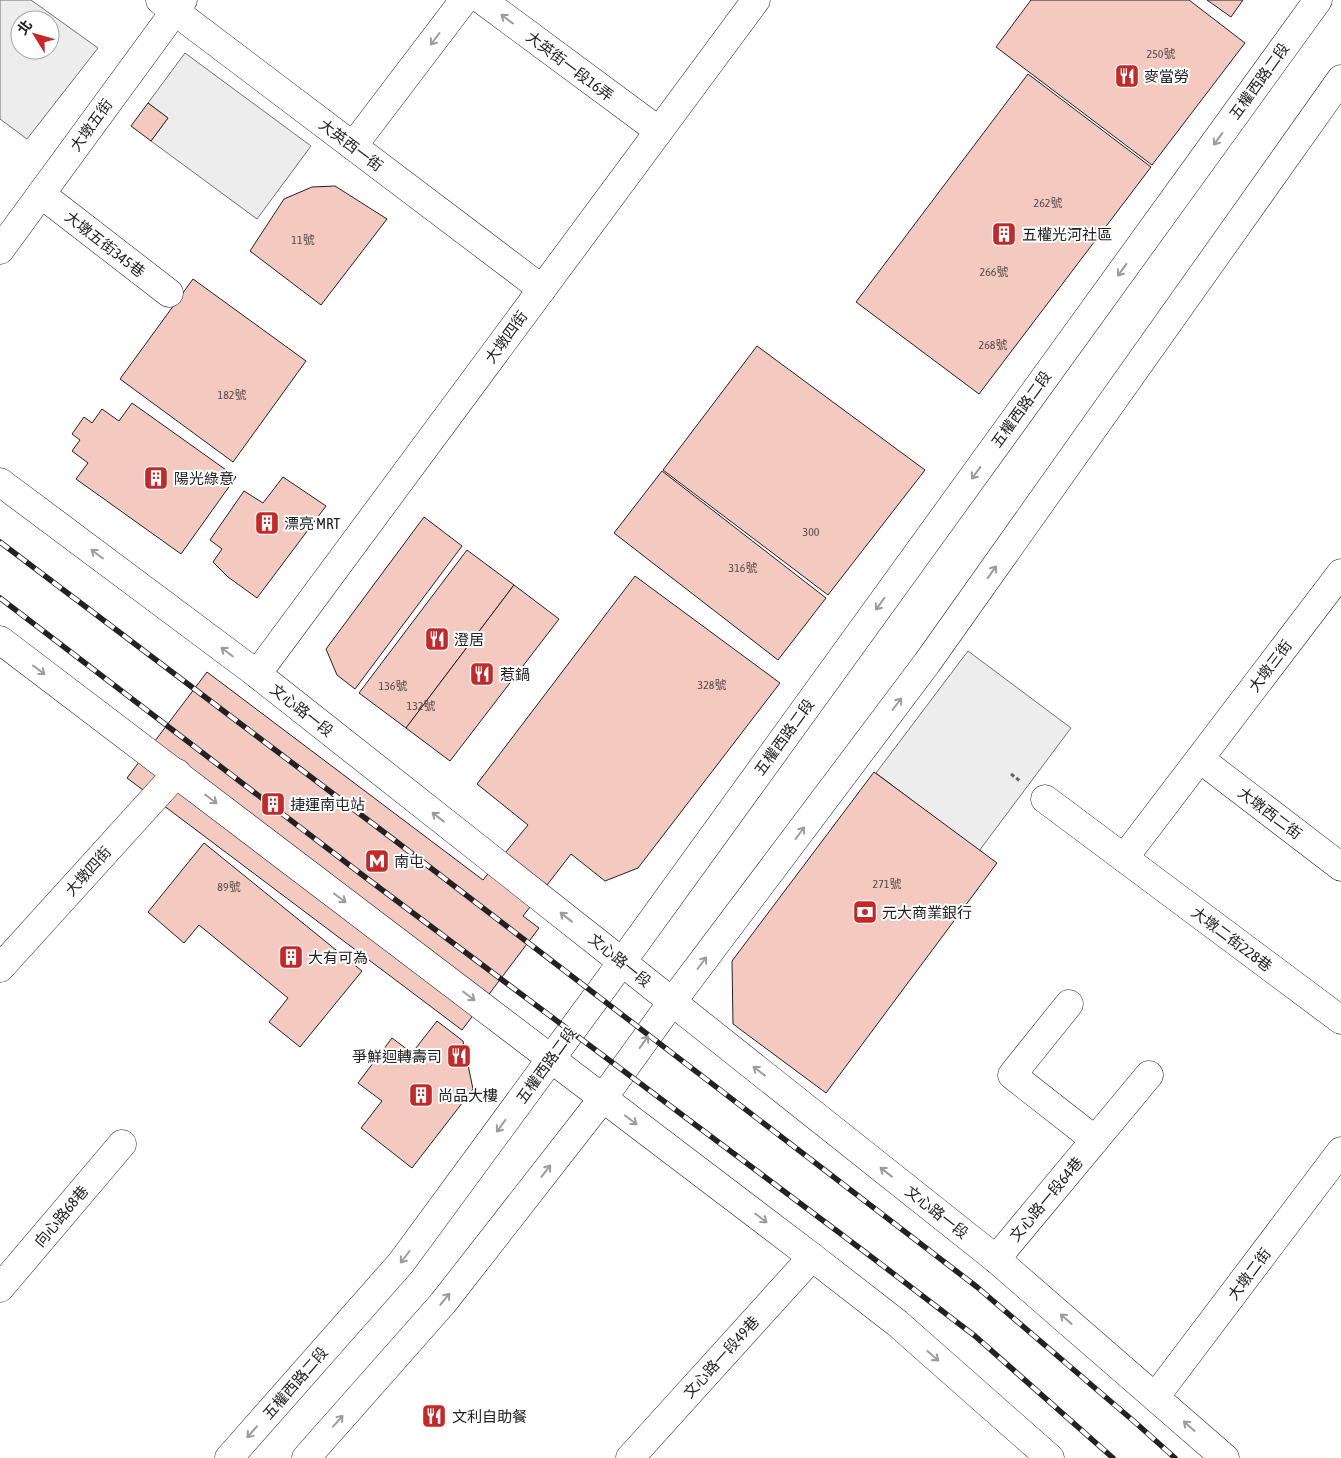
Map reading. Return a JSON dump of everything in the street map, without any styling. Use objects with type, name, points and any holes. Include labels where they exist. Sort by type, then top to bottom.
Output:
[{"type":"main road","points":[[353,146],[464,0]]},
{"type":"main road","name":"大英街一段16弄","points":[[482,0],[659,131]]},
{"type":"main road","name":"大墩四街","points":[[257,674],[756,0]]},
{"type":"main road","name":"五權西路二段","points":[[228,1458],[401,1263],[622,962],[1318,0]]},
{"type":"main road","name":"大英西一街","points":[[173,4],[353,146],[542,289]]},
{"type":"main road","name":"大墩五街","points":[[0,250],[173,4]]},
{"type":"main road","points":[[306,1458],[443,1303],[603,1098],[672,1002],[927,663],[1341,80]]},
{"type":"main road","name":"大墩五街345巷","points":[[41,194],[169,293]]},
{"type":"main road","name":"文心路一段","points":[[0,482],[257,674],[996,1259],[1156,1396],[1225,1458]]},
{"type":"main road","name":"大墩三街","points":[[1200,759],[1341,573]]},
{"type":"main road","points":[[0,640],[897,1323],[1050,1458]]},
{"type":"main road","points":[[1124,858],[1200,759]]},
{"type":"main road","name":"大墩西二街","points":[[1200,759],[1341,867]]},
{"type":"main road","name":"大墩四街","points":[[0,968],[177,773]]},
{"type":"main road","name":"大墩二街228巷","points":[[1044,799],[1341,1020]]},
{"type":"main road","points":[[1069,1004],[1012,1075],[1095,1140]]},
{"type":"main road","name":"文心路一段64巷","points":[[996,1259],[1149,1075]]},
{"type":"main road","name":"向心路68巷","points":[[0,1288],[122,1144]]},
{"type":"main road","name":"大墩二街","points":[[1156,1396],[1333,1179],[1341,1151]]},
{"type":"main road","name":"文心路一段49巷","points":[[630,1458],[812,1257]]},
{"type":"shaded area","points":[[0,0],[31,0],[45,10],[10,10],[10,60],[60,60],[60,21],[98,48],[27,139],[0,119]]},
{"type":"shaded area","points":[[185,53],[311,146],[257,219],[151,141],[168,118],[148,103]]},
{"type":"shaded area","points":[[968,651],[1071,728],[979,851],[876,773]]},
{"type":"building","name":"麥當勞","points":[[1031,0],[1189,0],[1245,43],[1152,165],[996,47]]},
{"type":"building","points":[[1207,0],[1243,0],[1231,17]]},
{"type":"building","name":"五權光河社區","points":[[1028,74],[1151,167],[979,394],[856,302]]},
{"type":"building","points":[[148,103],[168,118],[151,141],[131,126]]},
{"type":"building","points":[[335,186],[387,219],[321,305],[250,251],[284,199],[312,187]]},
{"type":"building","points":[[193,279],[306,361],[233,462],[120,379]]},
{"type":"building","points":[[757,346],[925,470],[828,595],[663,470]]},
{"type":"building","name":"陽光綠意","points":[[132,403],[236,477],[181,554],[76,479],[88,463],[72,451],[80,440],[72,434],[84,417],[92,423],[102,409],[119,421]]},
{"type":"building","points":[[662,471],[826,598],[778,660],[614,533]]},
{"type":"building","name":"漂亮 MRT","points":[[283,477],[326,506],[257,598],[228,577],[213,562],[222,549],[210,540],[244,491],[263,503]]},
{"type":"building","points":[[424,517],[462,546],[355,689],[337,675],[326,649]]},
{"type":"building","name":"澄居","points":[[467,550],[514,585],[406,728],[359,693]]},
{"type":"building","name":"捷運南屯站","points":[[635,576],[780,683],[638,868],[605,881],[571,854],[523,916],[539,928],[462,1030],[127,778],[207,672],[483,880],[528,825],[477,784]]},
{"type":"building","name":"惹鍋","points":[[514,585],[559,619],[450,761],[406,728]]},
{"type":"building","name":"元大商業銀行","points":[[874,772],[997,863],[826,1093],[733,1024],[732,961]]},
{"type":"building","name":"大有可為","points":[[204,843],[362,971],[300,1047],[269,1022],[288,998],[199,925],[184,943],[148,912]]},
{"type":"building","name":"尚品大樓","points":[[437,1021],[463,1041],[473,1089],[412,1168],[361,1128],[382,1101],[358,1083],[392,1038],[412,1053]]},
{"type":"railway","points":[[0,542],[393,839],[977,1287],[1175,1458]]},
{"type":"railway","points":[[0,598],[365,877],[975,1336],[1113,1458]]},
{"type":"place","name":"麥當勞","points":[[1127,76]]},
{"type":"place","name":"五權光河社區","points":[[1004,234]]},
{"type":"place","name":"陽光綠意","points":[[156,478]]},
{"type":"place","name":"漂亮 MRT","points":[[267,523]]},
{"type":"place","name":"澄居","points":[[437,639]]},
{"type":"place","name":"惹鍋","points":[[482,674]]},
{"type":"place","name":"捷運南屯站","points":[[273,804]]},
{"type":"place","name":"南屯","points":[[377,861]]},
{"type":"place","name":"元大商業銀行","points":[[865,912]]},
{"type":"place","name":"大有可為","points":[[291,957]]},
{"type":"place","name":"爭鮮迴轉壽司","points":[[459,1056]]},
{"type":"place","name":"尚品大樓","points":[[421,1095]]},
{"type":"place","name":"文利自助餐","points":[[434,1416]]}]
